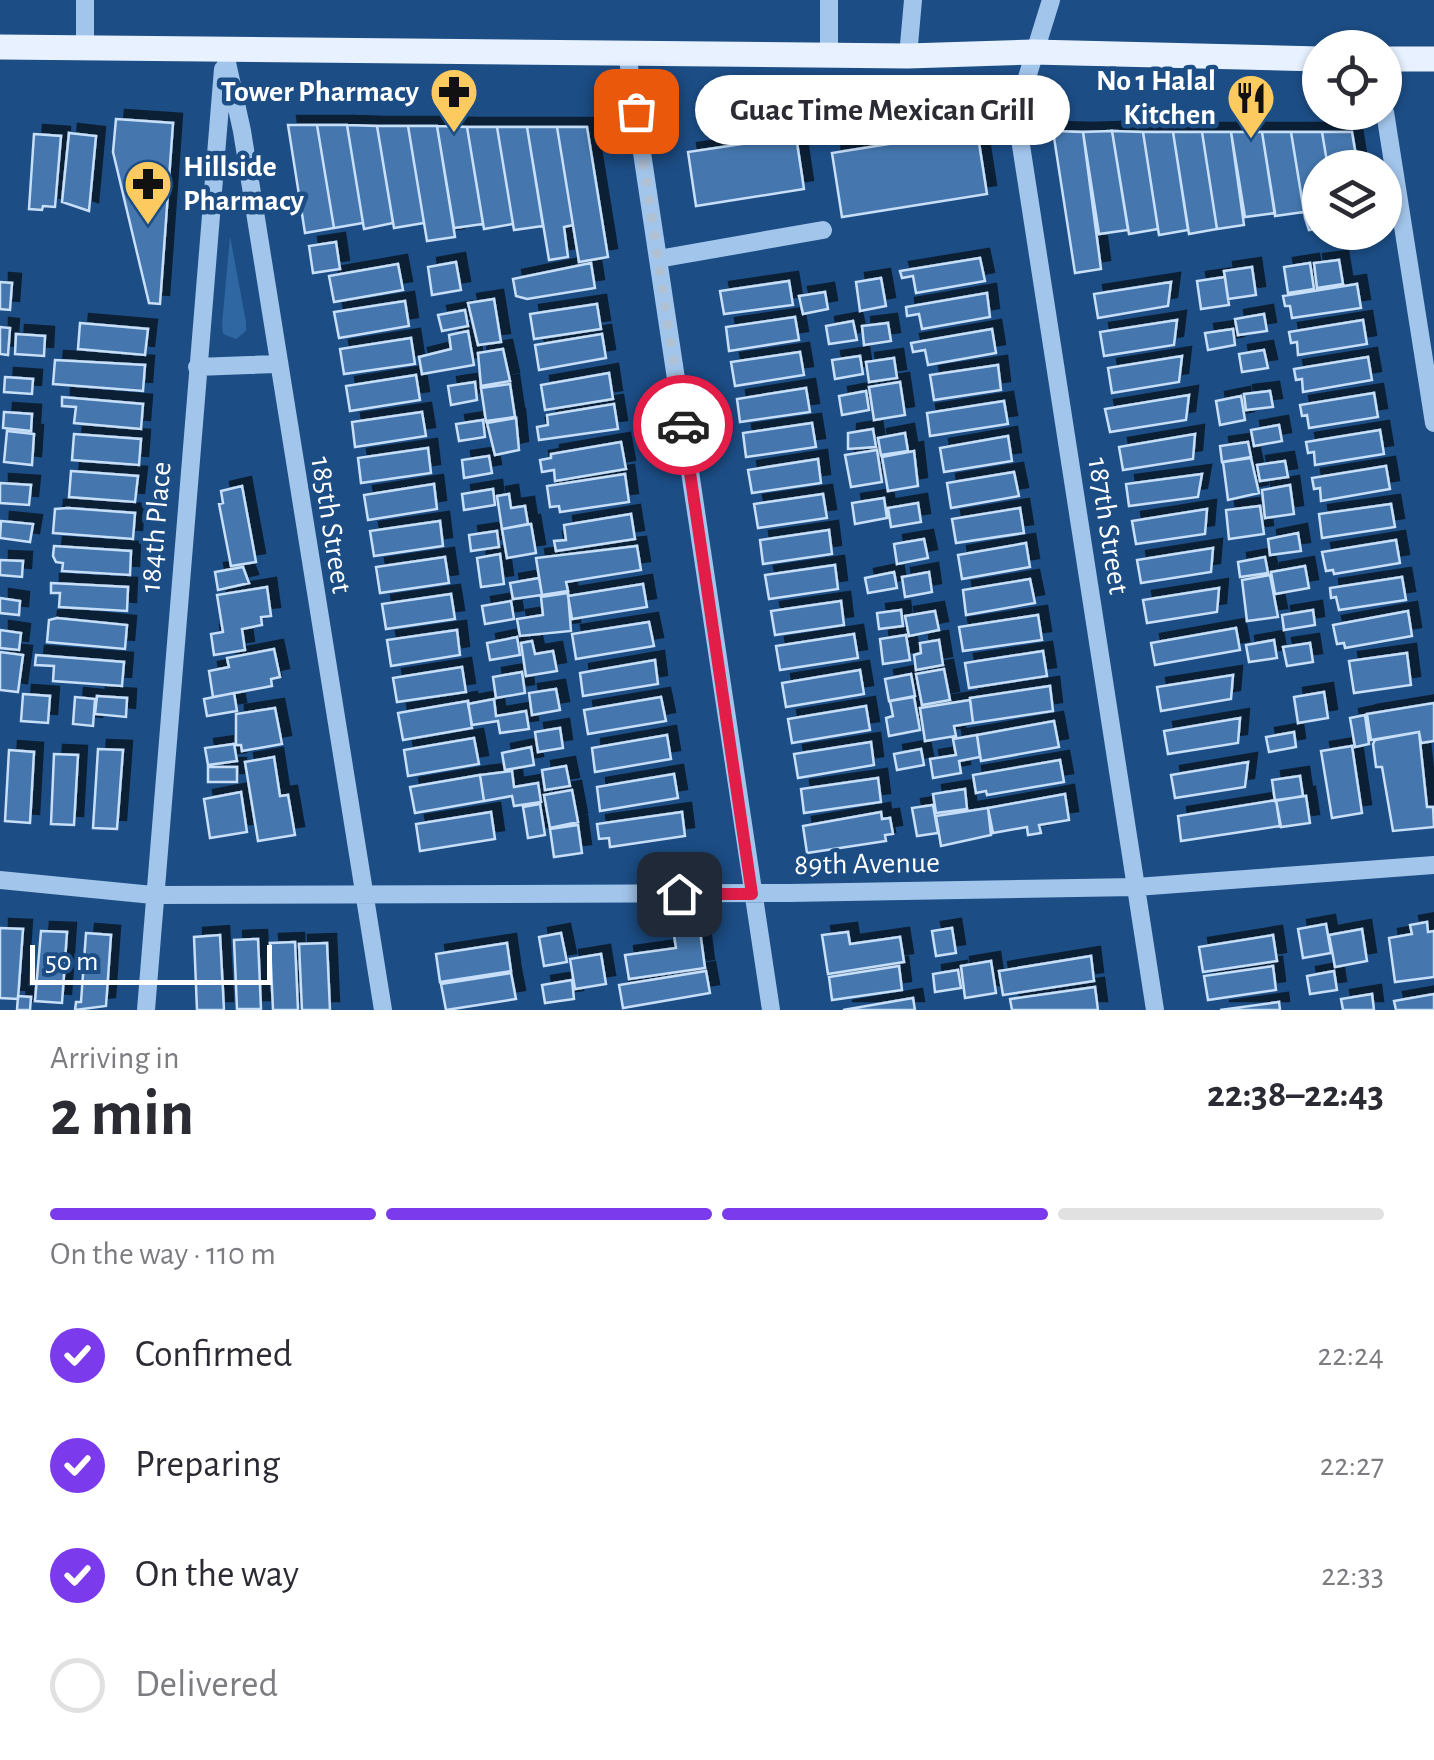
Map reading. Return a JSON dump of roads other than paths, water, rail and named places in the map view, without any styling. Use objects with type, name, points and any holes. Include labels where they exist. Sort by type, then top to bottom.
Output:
[{"type":"main road","points":[[0,47],[908,56],[1033,52],[1302,59]]},
{"type":"main road","points":[[1402,59],[1434,59]]},
{"type":"street","points":[[85,0],[85,48]]},
{"type":"street","points":[[829,0],[829,55]]},
{"type":"street","points":[[908,56],[914,0]]},
{"type":"street","name":"187th Street","points":[[1051,0],[1016,113],[1155,1010]]},
{"type":"street","name":"185th Street","points":[[224,49],[242,131],[276,364],[382,1010]]},
{"type":"street","name":"184th Place","points":[[146,1010],[224,49]]},
{"type":"street","points":[[627,53],[771,1010]]},
{"type":"street","points":[[1388,130],[1434,423]]},
{"type":"street","points":[[658,260],[823,230]]},
{"type":"street","points":[[198,366],[276,364]]},
{"type":"street","name":"89th Avenue","points":[[0,880],[153,895],[752,894],[1136,887],[1434,865]]},
{"type":"place","name":"Guac Time Mexican Grill","points":[[636,111]]},
{"type":"place","name":"Tower Pharmacy","points":[[454,134]]},
{"type":"place","name":"No 1 Halal Kitchen","points":[[1251,140]]},
{"type":"place","name":"Hillside Pharmacy","points":[[148,226]]}]
